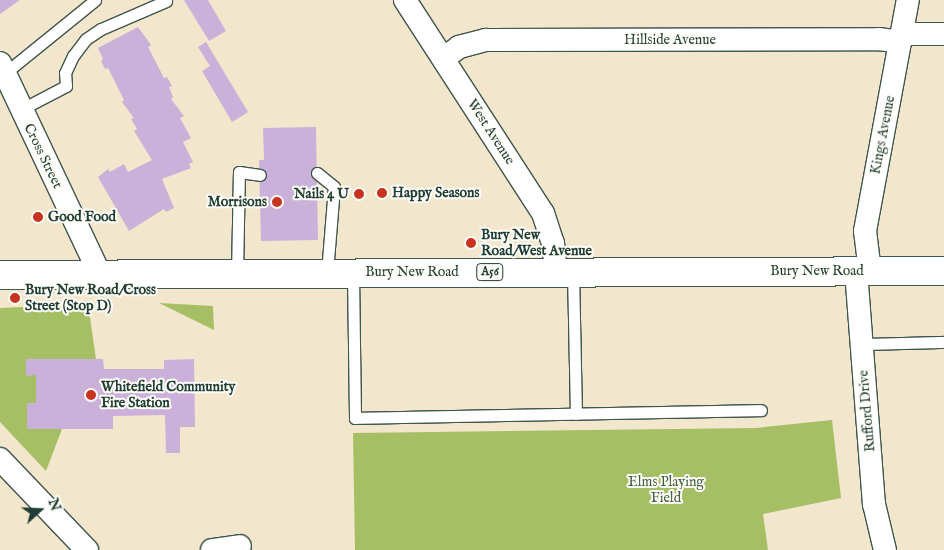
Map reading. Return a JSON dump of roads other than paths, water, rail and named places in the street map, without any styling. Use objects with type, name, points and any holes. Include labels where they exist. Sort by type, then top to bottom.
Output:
[{"type":"highway","name":"Bury New Road","points":[[0,275],[944,271]]},
{"type":"street","name":"West Avenue","points":[[405,0],[543,213],[564,272]]},
{"type":"street","name":"Kings Avenue","points":[[863,271],[865,230],[908,0]]},
{"type":"street","name":"Hillside Avenue","points":[[444,58],[459,46],[486,40],[879,39],[944,34]]},
{"type":"street","name":"Cross Street","points":[[2,68],[20,110],[100,275]]},
{"type":"street","name":"Rufford Drive","points":[[863,271],[861,344],[874,504],[885,550]]},
{"type":"street","points":[[0,459],[88,550]]},
{"type":"street","points":[[212,550],[240,546]]},
{"type":"lane","points":[[2,68],[95,0]]},
{"type":"lane","points":[[20,110],[66,86],[65,73],[86,39],[101,29],[166,1]]},
{"type":"lane","points":[[237,275],[239,172],[260,175]]},
{"type":"lane","points":[[317,172],[334,187],[340,273],[355,418],[761,410]]},
{"type":"lane","points":[[564,272],[576,414]]},
{"type":"lane","points":[[861,344],[944,342]]},
{"type":"place","name":"Happy Seasons","points":[[382,193]]},
{"type":"place","name":"Nails 4 U","points":[[359,194]]},
{"type":"place","name":"Morrisons","points":[[277,202]]},
{"type":"place","name":"Good Food","points":[[38,217]]},
{"type":"place","name":"Bury New Road/West Avenue","points":[[471,243]]},
{"type":"place","name":"Bury New Road/Cross Street (Stop D)","points":[[15,298]]},
{"type":"place","name":"Whitefield Community Fire Station","points":[[91,395]]},
{"type":"park label","name":"Elms Playing Field","points":[[666,490]]}]
